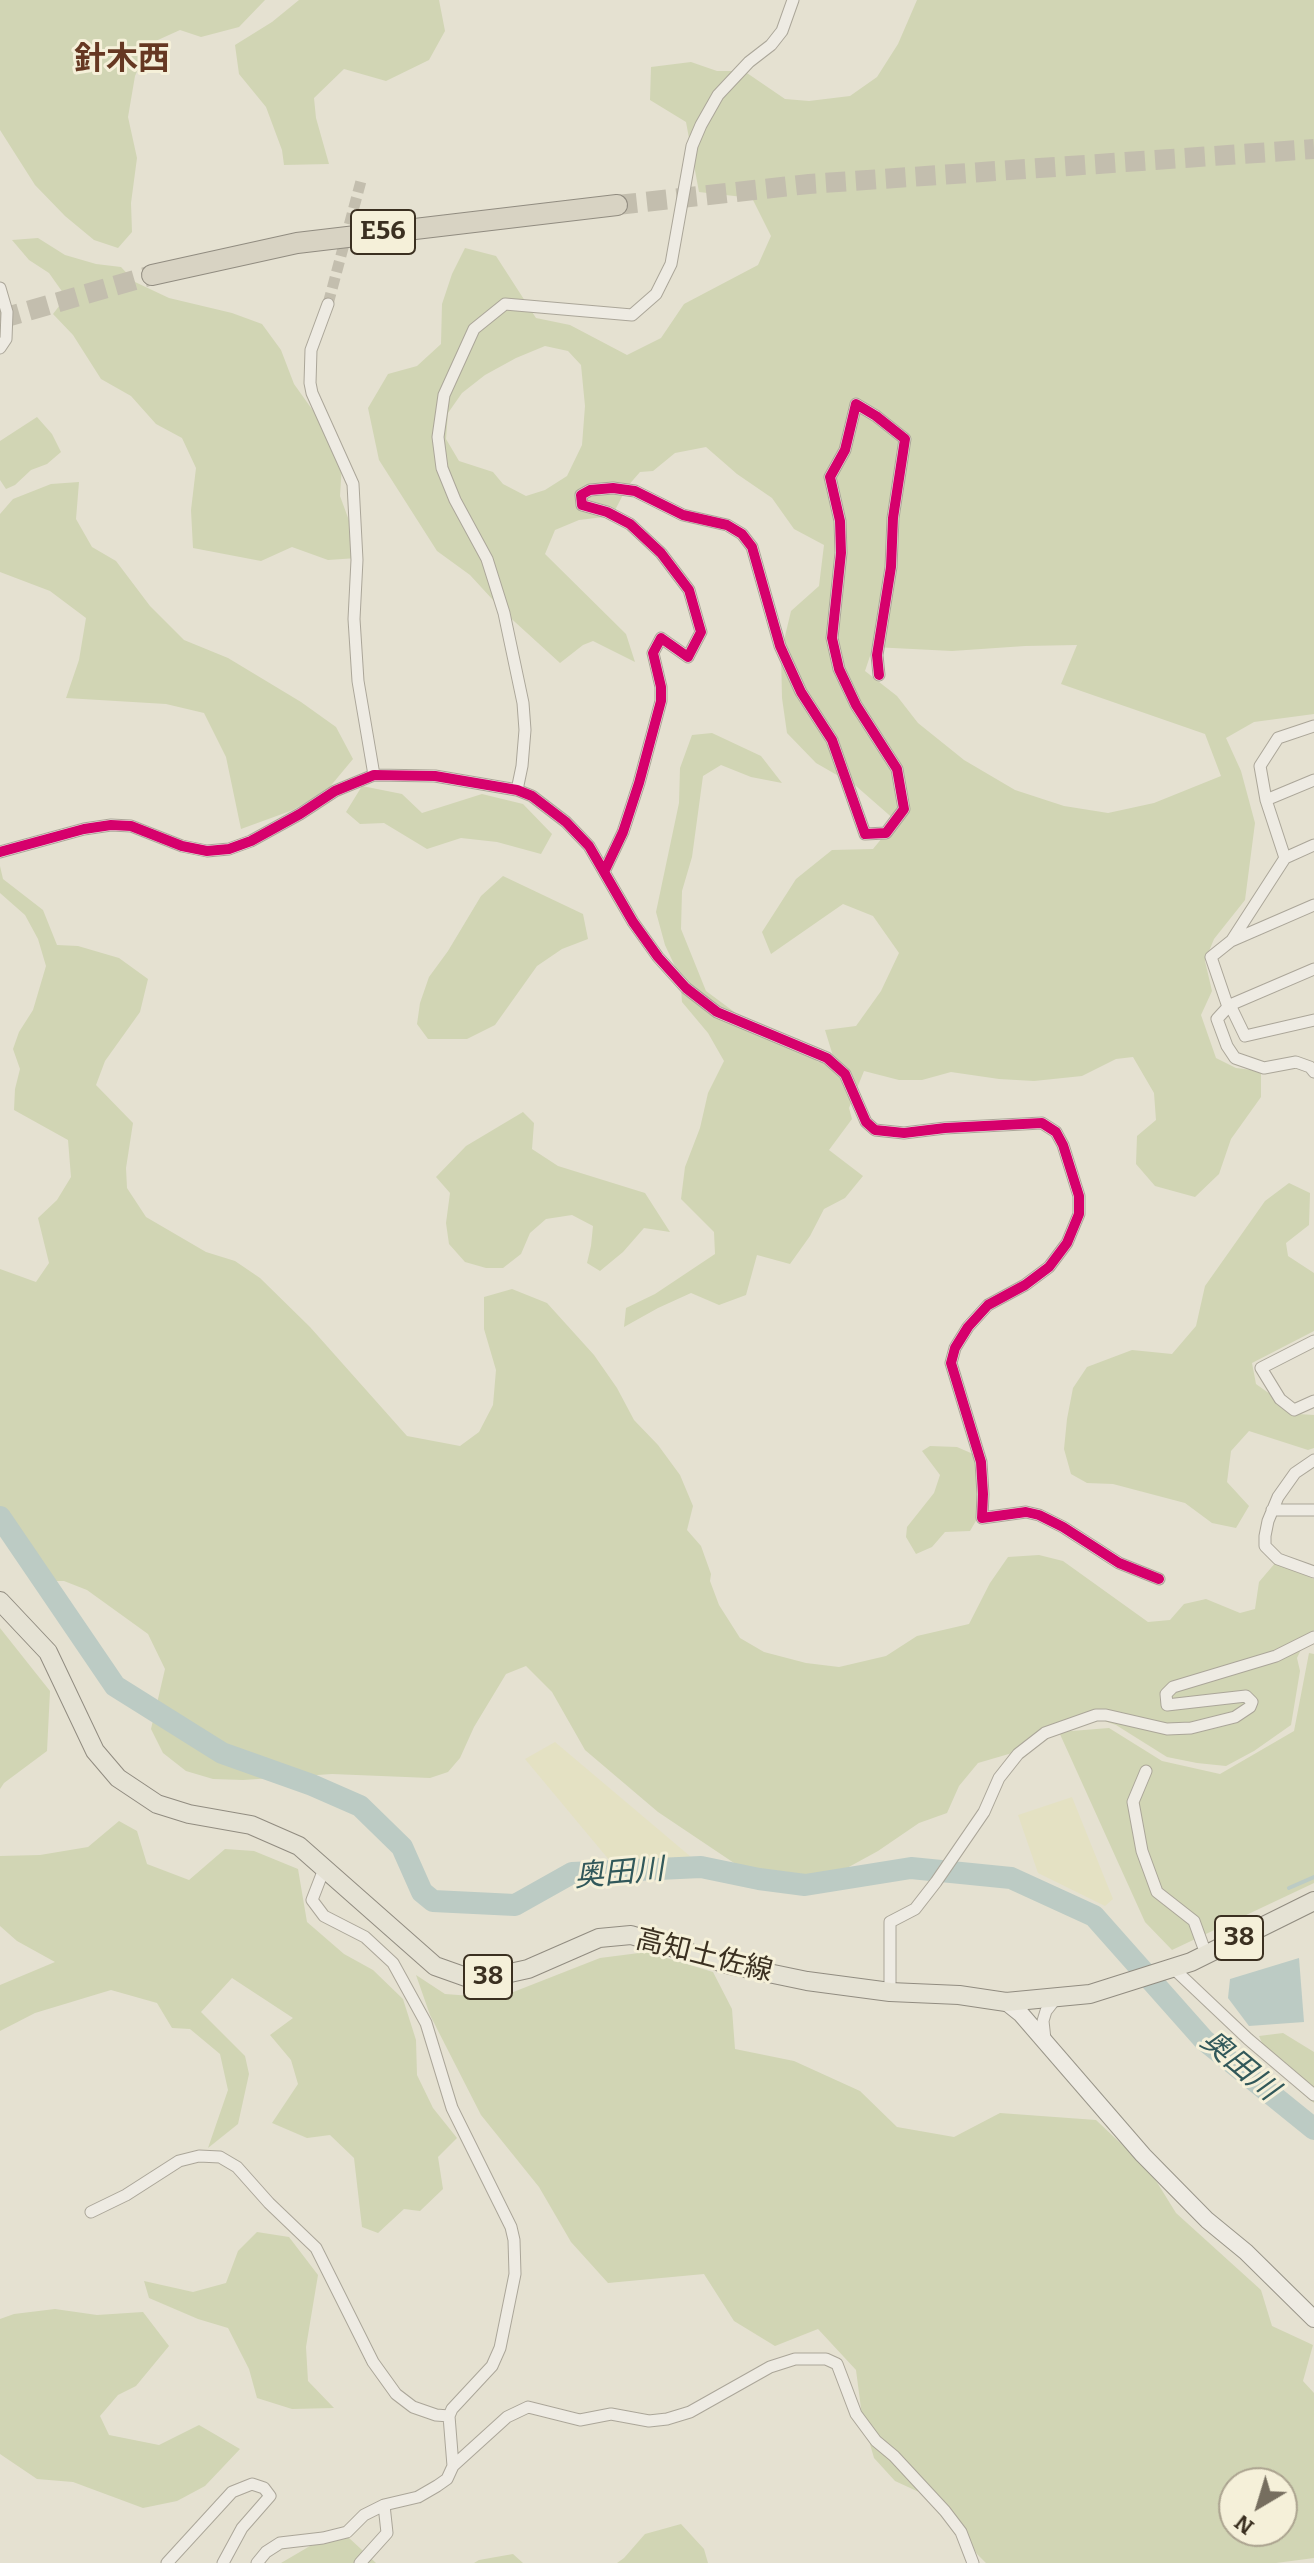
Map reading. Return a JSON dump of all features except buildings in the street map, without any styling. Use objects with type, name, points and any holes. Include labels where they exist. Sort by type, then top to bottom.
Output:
[{"type":"highway","name":"E56","points":[[152,275],[297,243],[617,205]]},
{"type":"main road","name":"高知土佐線","points":[[0,1601],[48,1652],[95,1751],[118,1778],[157,1804],[189,1814],[251,1825],[299,1846],[435,1966],[466,1977],[492,1977],[528,1969],[599,1938],[631,1935],[730,1965],[807,1981],[1006,2002],[1090,1994],[1168,1970],[1314,1901]]},
{"type":"street","points":[[517,790],[524,742],[523,703],[504,613],[487,559],[455,500],[442,468],[438,437],[444,395],[474,329],[505,304],[632,315],[656,294],[671,264],[692,146],[701,125],[718,95],[782,31],[793,0]]},
{"type":"street","points":[[0,288],[7,312],[6,339],[0,348]]},
{"type":"street","points":[[328,304],[311,350],[310,383],[353,484],[357,560],[354,619],[358,681],[374,775]]},
{"type":"street","points":[[604,872],[623,832],[661,701],[653,653],[661,638],[688,657],[701,632],[689,590],[661,553],[630,524],[607,512],[582,505],[581,495],[590,490],[613,488],[635,491],[683,515],[727,525],[742,534],[752,547],[780,646],[801,692],[832,740],[865,834],[886,833],[904,809],[897,769],[856,705],[839,669],[832,638],[841,553],[840,521],[830,477],[845,450],[856,404],[876,416],[905,439],[893,518],[891,567],[877,655],[879,675]]},
{"type":"street","points":[[1285,858],[1266,800],[1260,766],[1278,738],[1314,726]]},
{"type":"street","points":[[0,852],[84,829],[111,825],[131,826],[194,849],[229,849],[251,841],[335,791],[374,775],[435,776],[517,790],[532,796],[566,822],[589,846],[633,922],[658,957],[686,988],[717,1012],[827,1058],[845,1074],[866,1122],[875,1130],[904,1133],[1042,1123],[1056,1132],[1079,1196],[1079,1214],[1067,1243],[1049,1267],[1025,1285],[988,1305],[961,1337],[951,1363],[981,1462],[982,1518],[1026,1512],[1039,1515],[1119,1563],[1159,1579]]},
{"type":"street","points":[[1266,800],[1314,780]]},
{"type":"street","points":[[1231,941],[1285,858],[1314,845]]},
{"type":"street","points":[[1314,905],[1231,941],[1211,957],[1229,1006],[1245,1036],[1314,1020]]},
{"type":"street","points":[[1314,969],[1229,1006],[1217,1019],[1235,1058],[1264,1068],[1296,1062],[1310,1067],[1314,1072]]},
{"type":"street","points":[[1314,1341],[1261,1368],[1280,1399],[1294,1410],[1314,1401]]},
{"type":"street","points":[[1314,1460],[1295,1473],[1278,1497],[1268,1521],[1265,1546],[1278,1559],[1314,1572]]},
{"type":"street","points":[[1272,1510],[1314,1510]]},
{"type":"street","points":[[890,1992],[890,1922],[915,1909],[936,1882],[984,1812],[999,1778],[1018,1754],[1045,1733],[1096,1715],[1167,1729],[1191,1728],[1235,1717],[1250,1707],[1252,1702],[1246,1696],[1167,1705],[1166,1694],[1173,1687],[1276,1656],[1314,1637]]},
{"type":"street","points":[[1146,1771],[1133,1802],[1142,1851],[1157,1892],[1194,1921],[1206,1954]]},
{"type":"street","points":[[324,1869],[312,1900],[324,1916],[365,1937],[393,1963],[411,1993],[426,2023],[452,2108],[511,2227],[514,2240],[515,2274],[500,2348],[492,2366],[449,2416],[453,2466]]},
{"type":"street","points":[[1168,1970],[1314,2095]]},
{"type":"street","points":[[1045,2040],[1043,2021],[1046,2011],[1057,1997]]},
{"type":"street","points":[[1006,2002],[1045,2040],[1143,2155],[1207,2220],[1246,2252],[1314,2319]]},
{"type":"street","points":[[91,2212],[126,2195],[179,2161],[199,2156],[220,2157],[237,2167],[316,2248],[373,2362],[396,2394],[413,2407],[449,2416]]},
{"type":"street","points":[[257,2563],[280,2543],[347,2532],[364,2515],[384,2505],[418,2497],[447,2479],[453,2466],[507,2417],[528,2407],[580,2420],[611,2414],[649,2421],[667,2419],[690,2412],[770,2367],[795,2359],[826,2359],[837,2364],[856,2414],[876,2441],[935,2500],[961,2532],[973,2563]]},
{"type":"street","points":[[167,2563],[232,2492],[252,2484],[264,2488],[270,2496],[242,2528],[223,2563]]},
{"type":"street","points":[[360,2563],[387,2533],[384,2505]]},
{"type":"shaded area","points":[[555,1742],[691,1857],[610,1861],[525,1759]]},
{"type":"shaded area","points":[[1072,1797],[1113,1899],[1105,1906],[1038,1873],[1018,1815]]},
{"type":"shaded area","points":[[1299,1958],[1304,2022],[1249,2026],[1228,1998],[1230,1979]]},
{"type":"green space","points":[[0,0],[265,0],[239,27],[201,37],[180,30],[149,44],[135,76],[128,117],[137,158],[131,203],[132,232],[118,248],[94,240],[65,216],[35,185],[0,130]]},
{"type":"green space","points":[[299,0],[439,0],[445,31],[429,60],[386,81],[344,69],[314,98],[316,118],[329,164],[284,165],[282,150],[266,107],[239,74],[235,45],[272,22]]},
{"type":"green space","points":[[917,0],[1314,0],[1314,714],[1254,722],[1226,738],[1241,771],[1255,823],[1245,900],[1214,939],[1205,961],[1212,991],[1201,1015],[1216,1058],[1236,1068],[1261,1071],[1261,1097],[1231,1139],[1219,1174],[1195,1197],[1155,1186],[1136,1164],[1137,1136],[1156,1120],[1154,1093],[1133,1057],[1116,1059],[1082,1076],[1034,1081],[951,1072],[922,1080],[899,1080],[864,1071],[849,1108],[852,1119],[829,1150],[863,1176],[845,1198],[824,1209],[790,1264],[757,1255],[746,1295],[719,1305],[691,1293],[624,1327],[626,1308],[655,1294],[715,1254],[714,1232],[681,1199],[685,1167],[700,1128],[708,1093],[724,1061],[708,1033],[682,1002],[680,977],[665,945],[656,912],[679,803],[680,768],[692,735],[712,733],[761,756],[782,783],[751,777],[721,765],[703,776],[692,857],[682,891],[681,929],[706,991],[756,1028],[799,1039],[818,1062],[833,1056],[825,1030],[856,1026],[881,991],[899,953],[873,916],[843,904],[771,954],[762,932],[796,879],[832,850],[873,849],[896,821],[856,786],[816,763],[787,733],[781,653],[791,611],[819,586],[824,545],[794,529],[772,498],[737,474],[706,447],[675,453],[653,471],[640,472],[627,487],[612,516],[579,520],[555,530],[545,554],[626,634],[635,662],[593,641],[560,663],[504,612],[470,575],[437,551],[379,460],[368,408],[388,374],[417,366],[441,344],[442,304],[465,248],[496,256],[536,318],[570,325],[627,355],[661,338],[684,304],[758,265],[771,236],[752,198],[699,192],[686,122],[650,100],[651,67],[691,62],[717,71],[744,71],[785,99],[809,101],[850,96],[877,77],[898,44]],"holes":[[[545,346],[568,351],[581,365],[585,406],[582,445],[567,476],[545,490],[526,496],[503,484],[493,472],[459,461],[446,439],[448,413],[462,393],[485,375]],[[1077,645],[1061,684],[1205,734],[1221,776],[1154,803],[1108,813],[1064,806],[1015,790],[964,760],[918,723],[897,696],[865,671],[873,647],[952,651]]]},
{"type":"green space","points":[[38,238],[65,255],[121,267],[135,282],[169,298],[232,313],[262,324],[281,350],[294,384],[324,426],[342,464],[340,496],[351,526],[357,558],[328,560],[292,547],[261,561],[193,548],[191,510],[196,468],[182,438],[156,424],[131,396],[101,379],[73,335],[53,314],[66,297],[49,273],[29,260],[12,240]]},
{"type":"green space","points":[[37,417],[52,434],[61,452],[6,489],[0,480],[0,441]]},
{"type":"green space","points":[[79,482],[76,519],[92,547],[116,561],[150,606],[184,640],[228,658],[336,727],[353,759],[328,789],[293,810],[241,829],[226,757],[204,713],[166,704],[66,698],[79,660],[86,618],[50,591],[0,572],[0,514],[13,499],[51,484]]},
{"type":"green space","points":[[362,786],[402,794],[422,813],[482,794],[523,804],[552,834],[541,854],[497,842],[461,838],[427,849],[384,823],[360,824],[346,812]]},
{"type":"green space","points":[[0,866],[3,879],[43,910],[57,945],[78,946],[119,958],[148,979],[140,1012],[105,1061],[96,1085],[133,1123],[126,1168],[127,1188],[146,1217],[206,1252],[235,1261],[260,1278],[310,1327],[407,1436],[460,1446],[479,1432],[493,1405],[496,1370],[484,1329],[484,1297],[512,1289],[547,1303],[594,1355],[634,1420],[680,1475],[693,1506],[687,1530],[701,1546],[719,1605],[740,1638],[764,1652],[806,1663],[839,1667],[886,1656],[917,1636],[969,1624],[990,1583],[1008,1557],[1039,1555],[1063,1561],[1148,1622],[1170,1620],[1184,1604],[1206,1599],[1240,1613],[1255,1609],[1259,1582],[1276,1562],[1314,1579],[1314,1630],[1308,1635],[1297,1658],[1300,1671],[1291,1725],[1226,1766],[1167,1757],[1116,1725],[1087,1715],[1059,1724],[1036,1746],[978,1763],[959,1786],[947,1813],[919,1823],[878,1851],[825,1880],[764,1878],[737,1865],[658,1812],[585,1750],[552,1692],[526,1666],[506,1674],[474,1727],[460,1758],[448,1772],[430,1778],[332,1774],[243,1780],[213,1779],[186,1771],[163,1753],[151,1729],[165,1669],[148,1634],[87,1590],[64,1581],[35,1581],[0,1518],[0,1269],[36,1282],[49,1263],[38,1218],[57,1200],[71,1177],[68,1140],[14,1110],[20,1069],[13,1049],[19,1032],[33,1010],[46,966],[38,939],[25,915],[0,893]]},
{"type":"green space","points":[[503,876],[583,914],[588,939],[562,949],[537,966],[495,1025],[467,1039],[428,1039],[417,1024],[429,977],[481,896]]},
{"type":"green space","points":[[523,1112],[534,1123],[532,1149],[558,1166],[645,1193],[670,1232],[644,1228],[623,1252],[600,1271],[587,1263],[593,1226],[572,1215],[546,1219],[530,1233],[521,1254],[503,1268],[486,1268],[465,1262],[449,1244],[446,1223],[450,1193],[436,1177],[466,1146]]},
{"type":"green space","points":[[1289,1183],[1310,1193],[1309,1225],[1286,1243],[1288,1256],[1314,1273],[1314,1331],[1252,1363],[1256,1384],[1298,1414],[1314,1415],[1314,1448],[1308,1450],[1249,1431],[1231,1451],[1227,1482],[1249,1506],[1236,1528],[1212,1523],[1185,1503],[1113,1484],[1087,1483],[1071,1474],[1064,1449],[1067,1419],[1073,1388],[1087,1367],[1132,1350],[1172,1354],[1196,1326],[1205,1286],[1265,1201]]},
{"type":"green space","points":[[930,1446],[957,1447],[980,1457],[980,1514],[970,1531],[945,1532],[932,1547],[916,1554],[906,1537],[907,1527],[934,1493],[940,1475],[922,1451]]},
{"type":"green space","points":[[0,1628],[50,1691],[47,1751],[0,1789]]},
{"type":"green space","points":[[1309,1653],[1314,1654],[1314,1883],[1172,1950],[1145,1922],[1059,1732],[1109,1728],[1162,1761],[1220,1774],[1294,1731]]},
{"type":"green space","points":[[119,1821],[137,1831],[147,1864],[189,1880],[225,1849],[254,1851],[298,1869],[307,1922],[344,1954],[373,1970],[403,1999],[416,2040],[417,2075],[433,2108],[457,2138],[438,2157],[443,2189],[420,2211],[404,2209],[378,2233],[362,2227],[354,2158],[330,2135],[307,2138],[272,2123],[298,2084],[291,2060],[270,2035],[293,2018],[232,1978],[201,2012],[245,2056],[249,2074],[238,2124],[208,2148],[228,2090],[220,2054],[190,2029],[172,2028],[157,2003],[111,1990],[35,2013],[0,2031],[0,1985],[55,1962],[17,1941],[0,1926],[0,1856],[40,1855],[88,1847]]},
{"type":"green space","points":[[647,1952],[713,1972],[732,2009],[735,2049],[794,2061],[860,2091],[897,2127],[954,2137],[1000,2113],[1096,2120],[1150,2171],[1176,2213],[1261,2290],[1272,2326],[1313,2345],[1303,2381],[1314,2393],[1314,2558],[1276,2563],[986,2563],[954,2518],[932,2498],[895,2481],[874,2458],[862,2416],[856,2370],[818,2329],[775,2346],[734,2321],[704,2274],[608,2283],[571,2242],[539,2187],[481,2115],[430,2015],[416,1975],[445,1994],[498,1998],[600,1958]]},
{"type":"green space","points":[[1283,2033],[1314,2052],[1314,2103],[1273,2068],[1259,2036]]},
{"type":"green space","points":[[257,2232],[289,2237],[318,2275],[306,2347],[308,2381],[334,2408],[292,2409],[257,2398],[249,2369],[228,2328],[149,2298],[144,2281],[193,2292],[226,2283],[238,2251]]},
{"type":"green space","points":[[55,2309],[97,2315],[143,2312],[169,2346],[136,2386],[118,2395],[100,2416],[109,2435],[159,2445],[199,2425],[240,2449],[205,2486],[177,2501],[143,2508],[73,2482],[37,2479],[0,2454],[0,2319],[14,2314]]},
{"type":"green space","points":[[681,2524],[704,2549],[708,2563],[617,2563],[645,2534]]},
{"type":"green space","points":[[348,2537],[376,2563],[281,2563],[310,2546]]},
{"type":"green space","points":[[513,2554],[523,2563],[474,2563],[479,2560]]},
{"type":"waterway","name":"奥田川","points":[[0,1517],[115,1686],[222,1753],[360,1806],[402,1847],[422,1892],[433,1901],[515,1905],[572,1873],[701,1867],[805,1885],[911,1868],[1011,1878],[1094,1916],[1204,2040],[1314,2129]]},
{"type":"waterway","points":[[1289,1888],[1314,1877]]},
{"type":"tunnel","points":[[617,205],[809,184],[1314,149]]},
{"type":"tunnel","points":[[328,304],[361,181]]},
{"type":"tunnel","points":[[0,319],[152,275]]},
{"type":"cycle path","points":[[604,872],[623,832],[661,701],[653,653],[661,638],[688,657],[701,632],[689,590],[661,553],[630,524],[607,512],[582,505],[581,495],[590,490],[613,488],[635,491],[683,515],[727,525],[742,534],[752,547],[780,646],[801,692],[832,740],[865,834],[886,833],[904,809],[897,769],[856,705],[839,669],[832,638],[841,553],[840,521],[830,477],[845,450],[856,404],[876,416],[905,439],[893,518],[891,567],[877,655],[879,675]]},
{"type":"cycle path","points":[[0,852],[84,829],[111,825],[131,826],[182,846],[207,851],[229,849],[251,841],[335,791],[374,775],[435,776],[517,790],[532,796],[566,822],[589,846],[633,922],[658,957],[686,988],[717,1012],[827,1058],[845,1074],[866,1122],[875,1130],[904,1133],[1042,1123],[1056,1132],[1079,1196],[1079,1214],[1067,1243],[1049,1267],[1025,1285],[988,1305],[968,1327],[955,1348],[951,1363],[981,1462],[982,1518],[1026,1512],[1039,1515],[1119,1563],[1159,1579]]},
{"type":"district","name":"針木西","points":[[122,60]]}]
